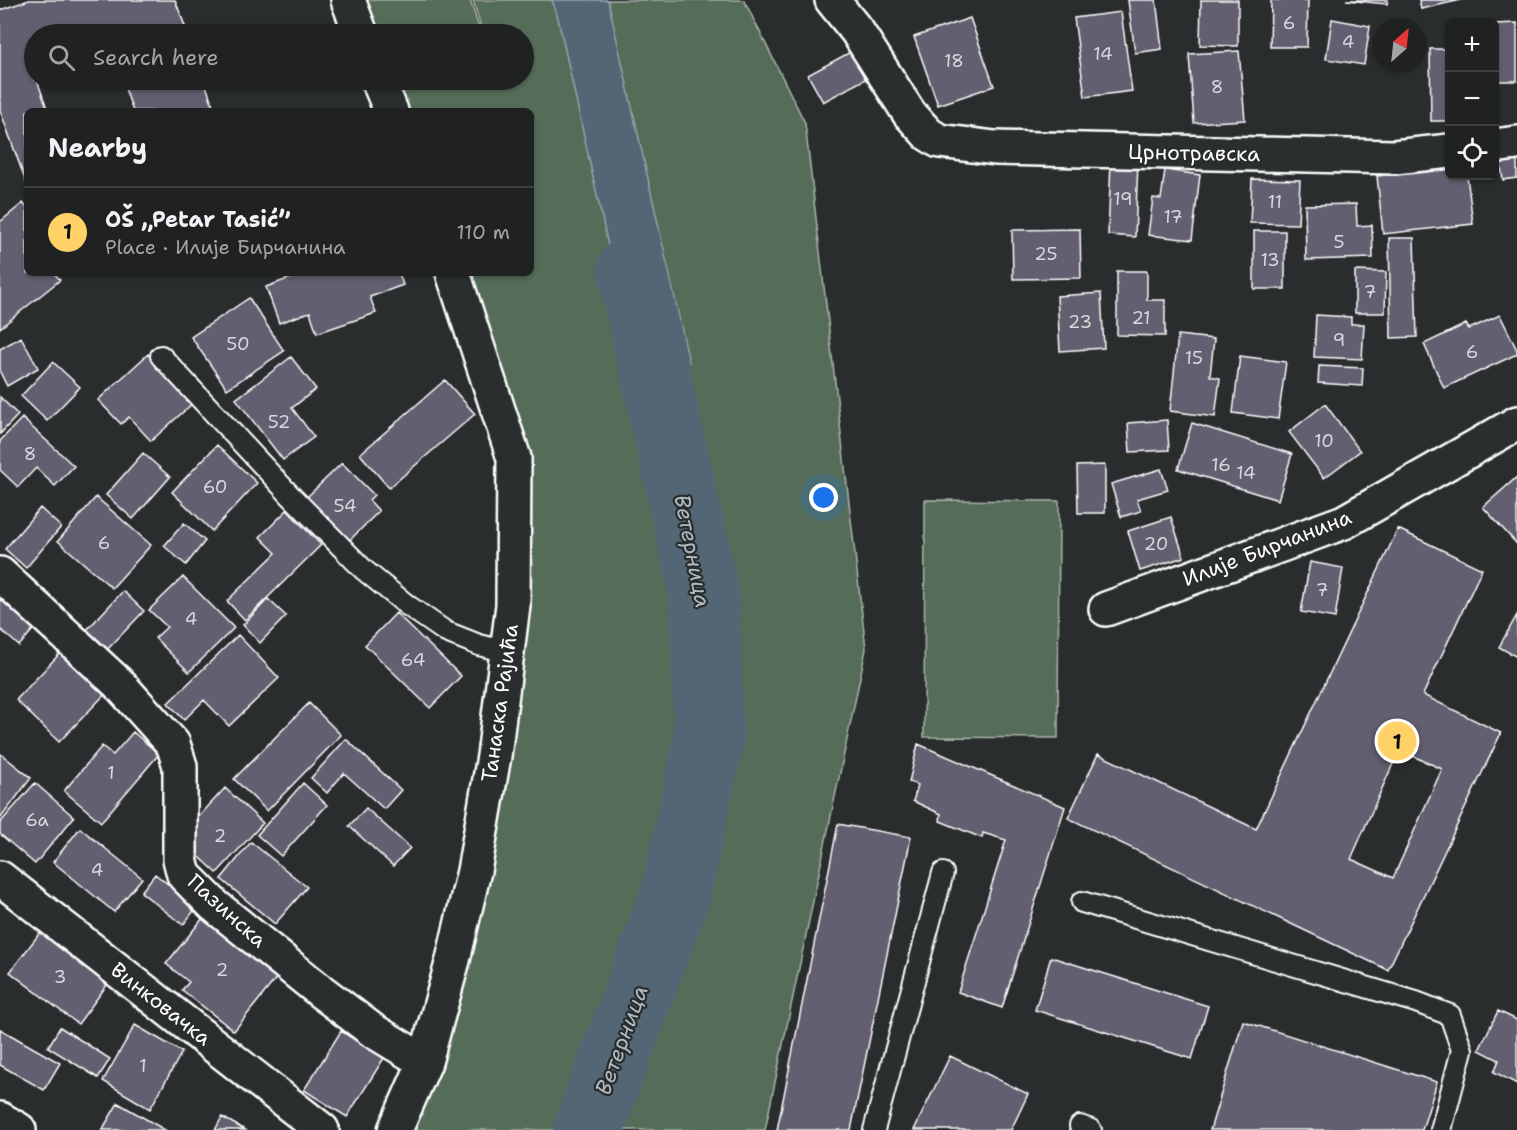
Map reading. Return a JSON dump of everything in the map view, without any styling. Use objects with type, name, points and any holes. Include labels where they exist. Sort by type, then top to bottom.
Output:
[{"type":"street","points":[[348,0],[357,24]]},
{"type":"street","name":"Црнотравска","points":[[832,0],[857,31],[909,113],[928,134],[939,141],[995,148],[1394,157],[1445,151]]},
{"type":"street","points":[[382,90],[389,108]]},
{"type":"street","points":[[1499,145],[1517,143]]},
{"type":"street","name":"Танаска Рајића","points":[[395,1130],[425,1062],[474,871],[494,756],[513,605],[514,458],[454,276]]},
{"type":"street","name":"Илије Бирчанина","points":[[1106,609],[1344,522],[1517,423]]},
{"type":"street","name":"Пазинска","points":[[0,574],[119,684],[172,744],[180,766],[180,859],[184,875],[215,906],[319,990],[372,1030],[425,1062]]},
{"type":"street","name":"Винковачка","points":[[0,878],[322,1130]]},
{"type":"street","points":[[0,1119],[18,1130]]},
{"type":"lane","points":[[161,356],[291,496],[364,570],[407,605],[446,632],[479,645],[507,652]]},
{"type":"lane","points":[[874,1130],[943,873]]},
{"type":"lane","points":[[1082,902],[1416,1002],[1450,1015],[1462,1050],[1441,1130]]},
{"type":"green space","points":[[348,0],[470,0],[478,24],[357,24]]},
{"type":"green space","points":[[473,0],[744,0],[805,123],[866,649],[765,1130],[395,1130],[474,871],[514,458],[454,276],[534,276],[534,108],[390,108],[382,90],[534,90],[534,24],[480,24]]},
{"type":"green space","points":[[925,500],[1059,501],[1058,738],[924,737]]},
{"type":"water","points":[[552,0],[608,0],[689,362],[635,368],[558,18]]},
{"type":"building","points":[[29,0],[175,0],[184,24],[24,24],[24,90],[41,90],[47,108],[24,108],[24,177],[0,110],[0,10]]},
{"type":"building","points":[[1128,0],[1156,0],[1162,49],[1135,53]]},
{"type":"building","points":[[1201,0],[1238,0],[1238,46],[1200,45]]},
{"type":"building","points":[[1271,0],[1308,0],[1307,47],[1270,47]]},
{"type":"building","points":[[1346,0],[1388,0],[1387,4]]},
{"type":"building","points":[[1419,0],[1461,0],[1421,9]]},
{"type":"building","points":[[1121,12],[1132,91],[1085,97],[1074,18]]},
{"type":"building","points":[[970,18],[994,86],[938,105],[914,37]]},
{"type":"building","points":[[1332,19],[1370,26],[1364,65],[1326,59]]},
{"type":"building","points":[[1517,23],[1517,81],[1499,81],[1499,24]]},
{"type":"building","points":[[856,49],[871,76],[823,102],[808,75]]},
{"type":"building","points":[[1430,49],[1445,49],[1445,121],[1431,121]]},
{"type":"building","points":[[1239,51],[1245,120],[1194,123],[1189,54]]},
{"type":"building","points":[[126,90],[208,90],[214,108],[132,108]]},
{"type":"building","points":[[1517,158],[1517,178],[1503,180],[1500,160]]},
{"type":"building","points":[[1111,161],[1138,162],[1135,237],[1108,235]]},
{"type":"building","points":[[1445,169],[1445,180],[1468,180],[1473,224],[1383,234],[1377,176]]},
{"type":"building","points":[[1165,170],[1200,175],[1192,240],[1148,235],[1153,198],[1161,199]]},
{"type":"building","points":[[1252,179],[1300,180],[1298,224],[1250,223]]},
{"type":"building","points":[[23,203],[24,276],[57,276],[60,280],[0,328],[0,222]]},
{"type":"building","points":[[1356,204],[1357,226],[1372,225],[1373,258],[1306,260],[1305,205]]},
{"type":"building","points":[[1080,229],[1081,278],[1013,279],[1012,230]]},
{"type":"building","points":[[1254,231],[1285,231],[1285,289],[1254,289]]},
{"type":"building","points":[[1389,238],[1414,238],[1417,337],[1391,338]]},
{"type":"building","points":[[1117,271],[1147,271],[1147,300],[1165,300],[1165,336],[1117,335]]},
{"type":"building","points":[[1355,271],[1386,272],[1385,313],[1355,313]]},
{"type":"building","points":[[296,276],[400,276],[403,285],[370,297],[376,313],[317,333],[310,312],[279,323],[266,287]]},
{"type":"building","points":[[1101,293],[1104,348],[1060,351],[1057,296]]},
{"type":"building","points":[[249,298],[284,351],[227,389],[191,337]]},
{"type":"building","points":[[1316,315],[1351,317],[1351,324],[1364,324],[1362,359],[1314,357]]},
{"type":"building","points":[[1500,315],[1517,354],[1444,388],[1424,344],[1466,324],[1469,329]]},
{"type":"building","points":[[1178,335],[1214,339],[1210,376],[1220,378],[1215,417],[1170,411]]},
{"type":"building","points":[[21,337],[38,368],[7,386],[0,372],[0,349]]},
{"type":"building","points":[[148,354],[193,403],[151,441],[129,417],[121,424],[98,400]]},
{"type":"building","points":[[1240,356],[1286,362],[1278,419],[1233,413]]},
{"type":"building","points":[[291,357],[316,389],[292,408],[314,437],[283,460],[236,399]]},
{"type":"building","points":[[53,362],[80,387],[47,421],[21,396]]},
{"type":"building","points":[[1319,366],[1363,368],[1362,386],[1318,383]]},
{"type":"building","points":[[445,380],[475,414],[389,488],[360,454]]},
{"type":"building","points":[[0,397],[18,415],[0,434]]},
{"type":"building","points":[[1325,404],[1360,451],[1324,478],[1289,432]]},
{"type":"building","points":[[22,418],[74,466],[55,486],[36,468],[18,487],[0,470],[0,441]]},
{"type":"building","points":[[1167,420],[1169,450],[1130,452],[1128,423]]},
{"type":"building","points":[[1192,423],[1292,454],[1278,500],[1178,469]]},
{"type":"building","points":[[217,445],[257,483],[212,531],[172,492]]},
{"type":"building","points":[[143,453],[170,477],[133,519],[106,495]]},
{"type":"building","points":[[342,463],[374,495],[369,500],[379,511],[350,540],[307,497]]},
{"type":"building","points":[[1105,465],[1105,513],[1078,513],[1077,466]]},
{"type":"building","points":[[1161,469],[1168,490],[1137,499],[1141,511],[1121,517],[1111,484]]},
{"type":"building","points":[[1517,477],[1517,544],[1483,507]]},
{"type":"building","points":[[96,497],[151,545],[112,588],[58,541]]},
{"type":"building","points":[[40,508],[61,527],[26,568],[5,549]]},
{"type":"building","points":[[287,510],[321,545],[245,620],[227,601],[276,553],[260,537]]},
{"type":"building","points":[[1171,517],[1184,557],[1140,571],[1128,531]]},
{"type":"building","points":[[184,523],[205,541],[186,565],[164,546]]},
{"type":"building","points":[[1398,529],[1482,569],[1423,695],[1501,733],[1388,970],[1068,818],[1098,754],[1256,829]],"holes":[[[1399,750],[1442,769],[1393,878],[1351,859]]]},
{"type":"building","points":[[1310,562],[1343,568],[1335,618],[1301,612]]},
{"type":"building","points":[[183,577],[234,628],[189,672],[155,638],[167,627],[149,610]]},
{"type":"building","points":[[123,591],[144,611],[105,652],[84,633]]},
{"type":"building","points":[[0,592],[37,625],[19,646],[0,629]]},
{"type":"building","points":[[268,599],[286,616],[260,643],[243,625]]},
{"type":"building","points":[[396,613],[461,676],[430,708],[365,645]]},
{"type":"building","points":[[1517,615],[1517,657],[1499,647]]},
{"type":"building","points":[[238,635],[279,678],[229,726],[204,700],[184,720],[168,703]]},
{"type":"building","points":[[64,649],[108,691],[59,742],[16,700]]},
{"type":"building","points":[[309,703],[341,735],[267,811],[234,779]]},
{"type":"building","points":[[133,732],[159,754],[101,822],[64,791],[102,746],[113,755]]},
{"type":"building","points":[[346,739],[401,790],[384,809],[344,773],[327,793],[311,778]]},
{"type":"building","points":[[918,744],[1065,807],[1002,1008],[958,992],[1006,840],[983,833],[982,838],[940,821],[941,814],[913,801],[918,785],[909,782]]},
{"type":"building","points":[[0,755],[31,778],[0,819]]},
{"type":"building","points":[[35,783],[74,817],[35,864],[0,834],[0,823]]},
{"type":"building","points":[[303,783],[327,805],[281,856],[257,835]]},
{"type":"building","points":[[225,788],[263,823],[217,873],[190,848],[191,825]]},
{"type":"building","points":[[366,808],[410,848],[393,866],[349,826]]},
{"type":"building","points":[[838,824],[911,837],[851,1130],[777,1130]]},
{"type":"building","points":[[80,828],[142,878],[114,912],[53,862]]},
{"type":"building","points":[[251,842],[307,887],[275,924],[221,879]]},
{"type":"building","points":[[155,874],[197,907],[183,925],[141,892]]},
{"type":"building","points":[[207,913],[278,976],[234,1031],[182,990],[189,982],[166,964]]},
{"type":"building","points":[[42,930],[110,981],[78,1024],[10,972]]},
{"type":"building","points":[[1051,957],[1208,1006],[1192,1059],[1035,1010]]},
{"type":"building","points":[[1498,1011],[1517,1020],[1517,1084],[1494,1072],[1499,1060],[1479,1050]]},
{"type":"building","points":[[1243,1021],[1437,1082],[1422,1130],[1210,1130]]},
{"type":"building","points":[[135,1025],[182,1052],[150,1109],[103,1081]]},
{"type":"building","points":[[60,1027],[110,1059],[98,1078],[48,1047]]},
{"type":"building","points":[[0,1029],[60,1063],[44,1090],[0,1065]]},
{"type":"building","points":[[341,1031],[384,1058],[347,1117],[304,1090]]},
{"type":"building","points":[[950,1056],[1028,1094],[1011,1130],[914,1130]]},
{"type":"building","points":[[118,1103],[165,1130],[102,1130]]},
{"type":"building","points":[[222,1117],[245,1130],[215,1130]]},
{"type":"waterway","name":"Ветерница","points":[[588,1130],[676,893],[709,738],[704,593],[632,270]]},
{"type":"place","name":"OŠ „Petar Tasić”","points":[[1397,741]]}]
